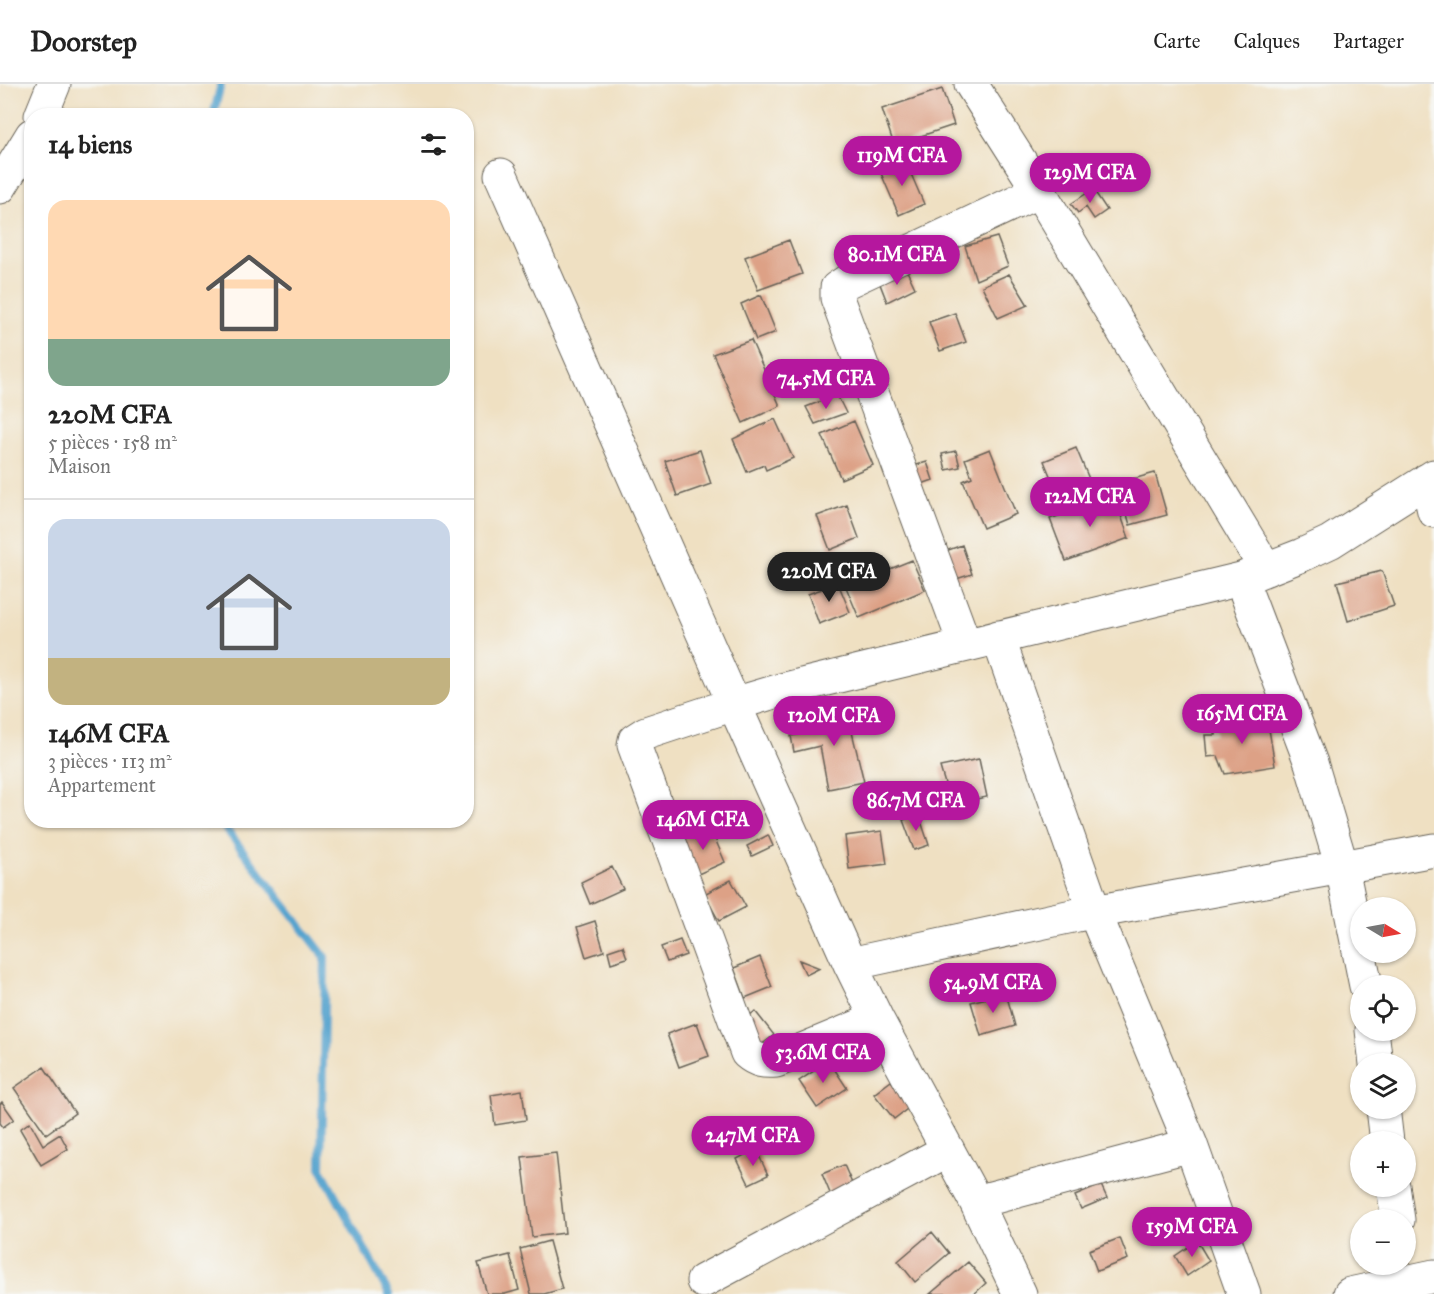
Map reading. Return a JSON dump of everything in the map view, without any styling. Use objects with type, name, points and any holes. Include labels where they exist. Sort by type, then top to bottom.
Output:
[{"type":"street","points":[[44,108],[54,84]]},
{"type":"street","points":[[971,84],[1039,191],[1253,574],[1342,867],[1363,975]]},
{"type":"street","points":[[0,187],[24,148]]},
{"type":"street","points":[[501,174],[850,964],[877,1019],[976,1202],[1020,1294]]},
{"type":"street","points":[[964,645],[837,298],[837,288],[1039,191]]},
{"type":"street","points":[[877,1019],[776,1060],[760,1061],[747,1053],[634,745],[635,740],[646,733],[781,690],[1253,574],[1330,542],[1432,489]]},
{"type":"street","points":[[998,638],[1095,911],[1191,1145],[1245,1294]]},
{"type":"street","points":[[850,964],[1095,911],[1434,850]]},
{"type":"street","points":[[976,1202],[1191,1145]]},
{"type":"street","points":[[703,1281],[948,1150]]},
{"type":"street","points":[[1350,1294],[1412,1275]]},
{"type":"building","points":[[942,89],[954,125],[894,145],[882,109]]},
{"type":"building","points":[[905,160],[924,204],[899,215],[880,171]]},
{"type":"building","points":[[1093,189],[1107,210],[1094,219],[1086,207],[1078,213],[1071,204]]},
{"type":"building","points":[[997,237],[1008,266],[976,280],[965,246]]},
{"type":"building","points":[[789,240],[802,274],[758,290],[745,257]]},
{"type":"building","points":[[907,271],[915,288],[887,302],[880,284]]},
{"type":"building","points":[[1009,274],[1028,305],[998,318],[982,286]]},
{"type":"building","points":[[761,295],[776,332],[756,340],[741,304]]},
{"type":"building","points":[[955,313],[966,342],[940,351],[929,322]]},
{"type":"building","points":[[751,340],[780,406],[743,423],[713,354]]},
{"type":"building","points":[[837,395],[846,413],[815,424],[806,407]]},
{"type":"building","points":[[775,419],[793,458],[766,470],[764,465],[747,472],[733,439]]},
{"type":"building","points":[[854,421],[873,465],[841,479],[822,435]]},
{"type":"building","points":[[1076,448],[1092,486],[1060,500],[1044,461]]},
{"type":"building","points":[[990,449],[1016,514],[983,528],[963,481],[972,477],[965,459]]},
{"type":"building","points":[[700,450],[711,484],[677,496],[665,461]]},
{"type":"building","points":[[956,451],[960,467],[946,470],[942,454]]},
{"type":"building","points":[[927,462],[933,480],[916,486],[910,467]]},
{"type":"building","points":[[1155,473],[1167,515],[1130,525],[1118,483]]},
{"type":"building","points":[[1114,496],[1129,538],[1066,561],[1050,519]]},
{"type":"building","points":[[847,505],[859,538],[830,550],[817,516]]},
{"type":"building","points":[[962,545],[972,574],[953,580],[943,552]]},
{"type":"building","points":[[912,560],[925,590],[859,618],[846,587]]},
{"type":"building","points":[[1382,571],[1394,606],[1348,621],[1337,582]]},
{"type":"building","points":[[838,583],[850,612],[819,624],[808,594]]},
{"type":"building","points":[[846,707],[864,782],[828,789],[820,746],[794,752],[791,736],[817,731],[813,711]]},
{"type":"building","points":[[1267,717],[1275,766],[1225,774],[1218,756],[1207,757],[1205,735],[1216,735],[1216,720]]},
{"type":"building","points":[[979,759],[987,797],[951,804],[940,767]]},
{"type":"building","points":[[919,815],[929,845],[914,850],[903,820]]},
{"type":"building","points":[[710,827],[725,862],[696,875],[681,840]]},
{"type":"building","points":[[882,831],[887,864],[849,869],[845,836]]},
{"type":"building","points":[[768,835],[773,846],[752,856],[747,846]]},
{"type":"building","points":[[612,867],[623,889],[590,904],[581,882]]},
{"type":"building","points":[[731,880],[746,907],[719,921],[704,894]]},
{"type":"building","points":[[595,921],[604,951],[586,957],[577,927]]},
{"type":"building","points":[[680,940],[686,955],[667,962],[661,947]]},
{"type":"building","points":[[623,946],[627,958],[611,963],[608,951]]},
{"type":"building","points":[[760,957],[772,987],[745,998],[734,968]]},
{"type":"building","points":[[799,960],[820,968],[806,975]]},
{"type":"building","points":[[1006,993],[1015,1026],[981,1036],[971,1002]]},
{"type":"building","points":[[755,1011],[774,1035],[761,1045],[742,1022]]},
{"type":"building","points":[[697,1023],[709,1056],[679,1067],[667,1034]]},
{"type":"building","points":[[829,1061],[847,1088],[817,1108],[799,1081]]},
{"type":"building","points":[[44,1067],[75,1113],[46,1134],[14,1088]]},
{"type":"building","points":[[891,1081],[911,1106],[894,1119],[874,1094]]},
{"type":"building","points":[[522,1090],[526,1120],[495,1125],[491,1095]]},
{"type":"building","points":[[2,1102],[14,1119],[3,1127],[0,1123],[0,1104]]},
{"type":"building","points":[[30,1122],[43,1145],[60,1134],[68,1149],[41,1165],[20,1129]]},
{"type":"building","points":[[756,1149],[768,1175],[749,1184],[737,1159]]},
{"type":"building","points":[[556,1153],[565,1233],[532,1237],[522,1157]]},
{"type":"building","points":[[844,1165],[854,1188],[832,1198],[822,1174]]},
{"type":"building","points":[[1101,1185],[1107,1198],[1081,1209],[1075,1196]]},
{"type":"building","points":[[932,1232],[949,1253],[915,1282],[898,1261]]},
{"type":"building","points":[[1120,1238],[1128,1259],[1097,1271],[1089,1250]]},
{"type":"building","points":[[549,1241],[562,1289],[544,1294],[531,1294],[520,1249]]},
{"type":"building","points":[[1197,1241],[1209,1261],[1187,1276],[1175,1256]]},
{"type":"building","points":[[510,1255],[519,1290],[505,1294],[487,1294],[478,1263]]},
{"type":"building","points":[[968,1262],[986,1283],[974,1294],[930,1294]]},
{"type":"waterway","points":[[215,108],[221,84]]},
{"type":"waterway","points":[[225,828],[325,957],[321,1169],[389,1294]]}]
